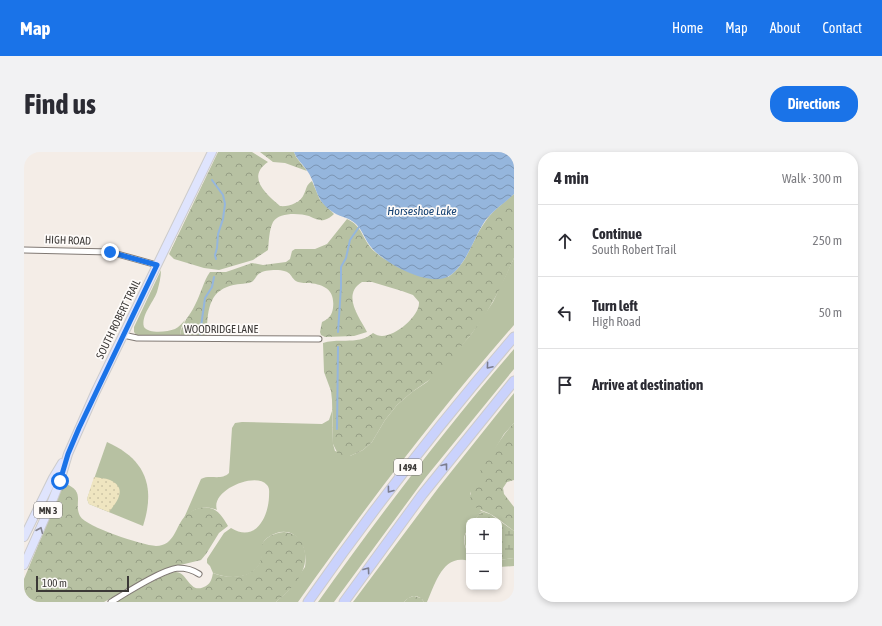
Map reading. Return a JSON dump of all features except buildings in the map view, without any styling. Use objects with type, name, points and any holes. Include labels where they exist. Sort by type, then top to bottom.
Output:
[{"type":"highway","name":"I 494","points":[[308,602],[394,484],[465,395],[514,337]]},
{"type":"highway","name":"I 494","points":[[344,602],[422,495],[514,381]]},
{"type":"main road","name":"SOUTH ROBERT TRAIL","points":[[24,565],[53,498],[68,454],[95,393],[212,152]]},
{"type":"main road","name":"SOUTH ROBERT TRAIL","points":[[24,537],[53,478],[68,454]]},
{"type":"street","name":"HIGH ROAD","points":[[24,250],[110,252],[157,265]]},
{"type":"street","name":"WOODRIDGE LANE","points":[[123,335],[137,338],[319,339]]},
{"type":"street","points":[[111,602],[145,583],[176,569],[186,569],[199,574]]},
{"type":"green space","points":[[218,152],[252,152],[268,162],[262,168],[258,179],[264,191],[280,206],[287,206],[300,200],[308,185],[312,181],[320,200],[334,214],[324,220],[300,214],[280,216],[273,222],[269,236],[268,250],[253,260],[219,270],[204,268],[174,259],[169,254]]},
{"type":"green space","points":[[260,152],[294,152],[307,171],[285,163],[273,162]]},
{"type":"green space","points":[[514,194],[514,258],[501,287],[484,317],[470,336],[443,367],[432,378],[397,405],[385,420],[372,442],[363,450],[350,456],[338,454],[333,444],[332,400],[331,391],[324,372],[323,343],[329,341],[361,339],[373,333],[382,336],[394,333],[406,324],[416,313],[419,302],[413,295],[372,282],[362,282],[356,287],[353,293],[353,300],[354,307],[367,332],[354,336],[325,337],[321,335],[320,332],[322,322],[327,320],[332,313],[333,302],[331,293],[321,285],[298,282],[287,272],[276,270],[266,271],[258,274],[254,280],[249,283],[230,286],[220,290],[215,295],[208,315],[207,337],[180,336],[182,327],[193,309],[210,272],[226,272],[252,263],[263,265],[286,262],[290,259],[292,251],[295,249],[315,249],[327,244],[347,219],[356,225],[374,251],[390,262],[399,266],[448,277],[455,272],[465,259],[480,229],[488,218]]},
{"type":"green space","points":[[514,258],[514,325],[457,392],[403,460],[298,602],[276,602],[288,591],[305,567],[306,558],[301,542],[291,533],[276,533],[264,541],[260,563],[251,573],[239,577],[232,577],[213,573],[207,563],[207,559],[224,533],[231,528],[239,532],[253,530],[259,526],[263,520],[268,505],[268,486],[261,481],[253,480],[235,485],[227,490],[220,496],[217,503],[217,510],[208,507],[199,508],[184,518],[201,479],[208,477],[223,477],[229,473],[232,428],[235,423],[322,424],[329,420],[332,411],[333,444],[335,451],[350,456],[363,450],[372,442],[385,420],[397,405],[427,382],[470,336],[493,302]]},
{"type":"green space","points":[[161,270],[157,292],[144,318],[144,327],[154,332],[167,331],[176,328],[185,320],[181,328],[180,336],[137,336],[134,332],[134,327]]},
{"type":"green space","points":[[514,349],[514,369],[426,477],[334,602],[318,602],[413,473]]},
{"type":"green space","points":[[514,393],[514,423],[504,434],[474,484],[470,494],[481,511],[485,512],[480,513],[476,518],[466,518],[466,532],[464,540],[466,561],[460,560],[446,566],[437,579],[427,602],[424,602],[422,599],[414,596],[404,602],[353,602],[439,487]]},
{"type":"green space","points":[[514,423],[514,480],[507,482],[503,488],[504,494],[514,507],[514,531],[502,522],[502,518],[496,518],[480,510],[473,504],[470,496],[473,484],[490,455]]},
{"type":"green space","points":[[107,442],[120,449],[130,457],[139,466],[144,475],[148,498],[147,512],[143,526],[89,504],[87,499]]},
{"type":"green space","points":[[64,483],[71,486],[75,490],[78,498],[78,511],[84,520],[115,535],[149,545],[156,546],[167,543],[174,535],[182,519],[189,512],[200,508],[205,507],[214,509],[223,518],[228,526],[219,533],[201,560],[172,567],[104,602],[24,602],[24,579]]},
{"type":"green space","points":[[484,512],[496,518],[476,518],[479,514]]},
{"type":"green space","points":[[502,522],[514,531],[514,558],[502,560]]},
{"type":"green space","points":[[284,532],[293,534],[300,539],[305,554],[305,562],[303,570],[289,591],[276,602],[117,602],[154,581],[175,572],[183,575],[192,586],[196,588],[206,586],[212,579],[213,573],[232,577],[246,575],[257,568],[261,558],[263,542],[272,535]]},
{"type":"green space","points":[[466,534],[466,547],[464,540]]},
{"type":"green space","points":[[514,558],[514,566],[502,567],[502,560]]},
{"type":"green space","points":[[414,596],[421,598],[424,602],[404,602],[408,598]]},
{"type":"sand","points":[[94,477],[110,480],[119,487],[120,491],[118,500],[109,512],[89,504],[87,499]]},
{"type":"water","name":"Horseshoe Lake","points":[[294,152],[514,152],[514,194],[485,221],[465,258],[455,271],[449,276],[440,279],[430,279],[407,272],[386,260],[371,247],[356,224],[336,214],[325,206],[319,197],[311,177]]},
{"type":"waterway","points":[[212,180],[223,195],[225,204],[223,219],[218,234],[215,255],[216,259]]},
{"type":"waterway","points":[[338,332],[341,267],[346,258],[350,240],[359,227]]},
{"type":"waterway","points":[[200,334],[205,298],[212,287],[214,277]]},
{"type":"waterway","points":[[337,429],[338,347]]},
{"type":"route","points":[[60,481],[68,454],[79,428],[157,265],[110,252]]}]
